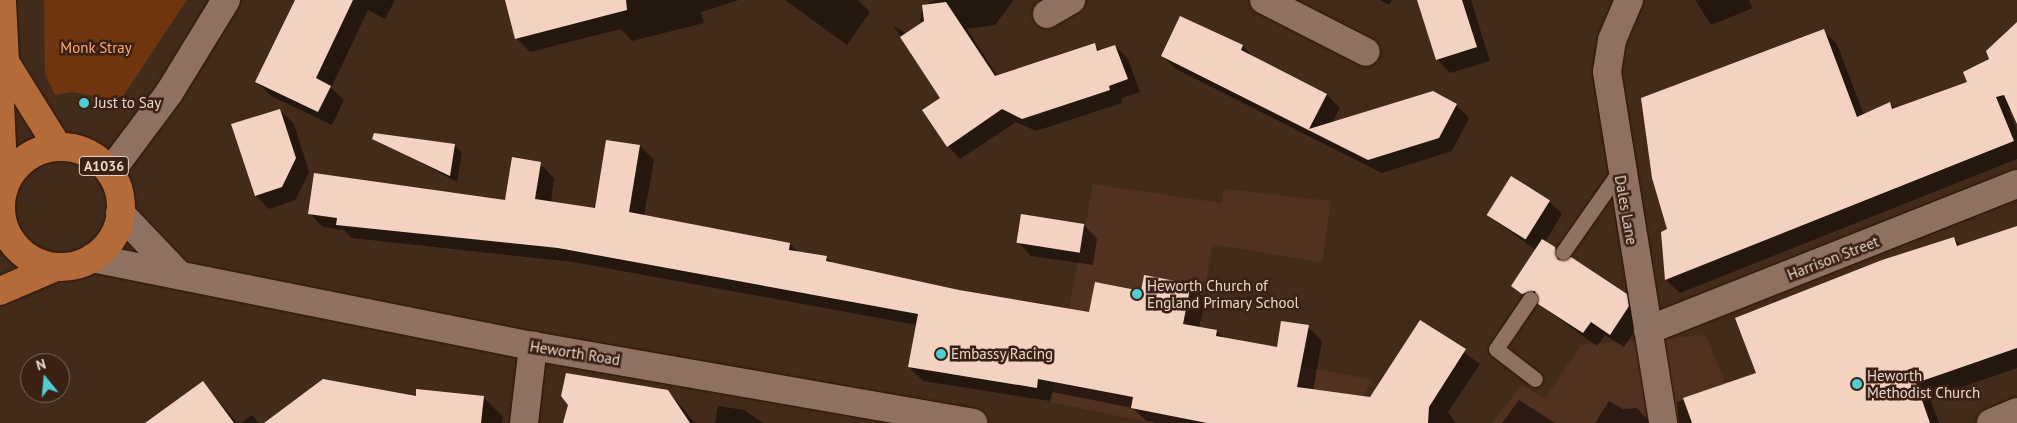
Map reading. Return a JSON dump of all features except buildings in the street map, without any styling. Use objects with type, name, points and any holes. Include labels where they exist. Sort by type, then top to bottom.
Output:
[{"type":"main road","points":[[2,0],[4,62],[0,101],[4,189],[2,229],[24,254],[56,267]]},
{"type":"main road","name":"A1036","points":[[4,62],[58,147]]},
{"type":"main road","name":"A1036","points":[[4,189],[24,159],[58,147],[87,153],[110,172],[120,213]]},
{"type":"main road","points":[[0,291],[56,267],[92,258],[111,239],[120,213]]},
{"type":"street","points":[[110,172],[169,93],[226,0]]},
{"type":"street","points":[[1047,14],[1071,0]]},
{"type":"street","points":[[1264,0],[1366,52]]},
{"type":"street","name":"Dales Lane","points":[[1629,0],[1612,40],[1607,72],[1619,172],[1663,423]]},
{"type":"street","name":"Harrison Street","points":[[1648,330],[2017,184]]},
{"type":"street","points":[[120,213],[179,275]]},
{"type":"street","name":"Heworth Road","points":[[92,258],[532,346],[973,423]]},
{"type":"street","points":[[524,423],[532,346]]},
{"type":"street","points":[[1991,423],[2017,412]]},
{"type":"lane","points":[[1562,252],[1619,172]]},
{"type":"lane","points":[[1530,299],[1496,349],[1535,379]]},
{"type":"shaded area","name":"Heworth Church of England Primary School","points":[[1093,184],[1221,203],[1224,189],[1331,201],[1322,263],[1213,244],[1179,423],[1151,423],[1051,402]]},
{"type":"shaded area","points":[[1706,335],[1725,383],[1757,372],[1776,423],[1492,423],[1522,385],[1545,398],[1581,345]]},
{"type":"shaded area","points":[[1301,366],[1373,380],[1347,423],[1291,423]]},
{"type":"green space","name":"Monk Stray","points":[[44,0],[187,0],[120,101],[71,92],[55,95],[45,74]]},
{"type":"place","name":"Just to Say","points":[[84,103]]},
{"type":"place","name":"Heworth Church of England Primary School","points":[[1137,294]]},
{"type":"place","name":"Embassy Racing","points":[[941,354]]},
{"type":"place","name":"Heworth Methodist Church","points":[[1857,384]]}]
